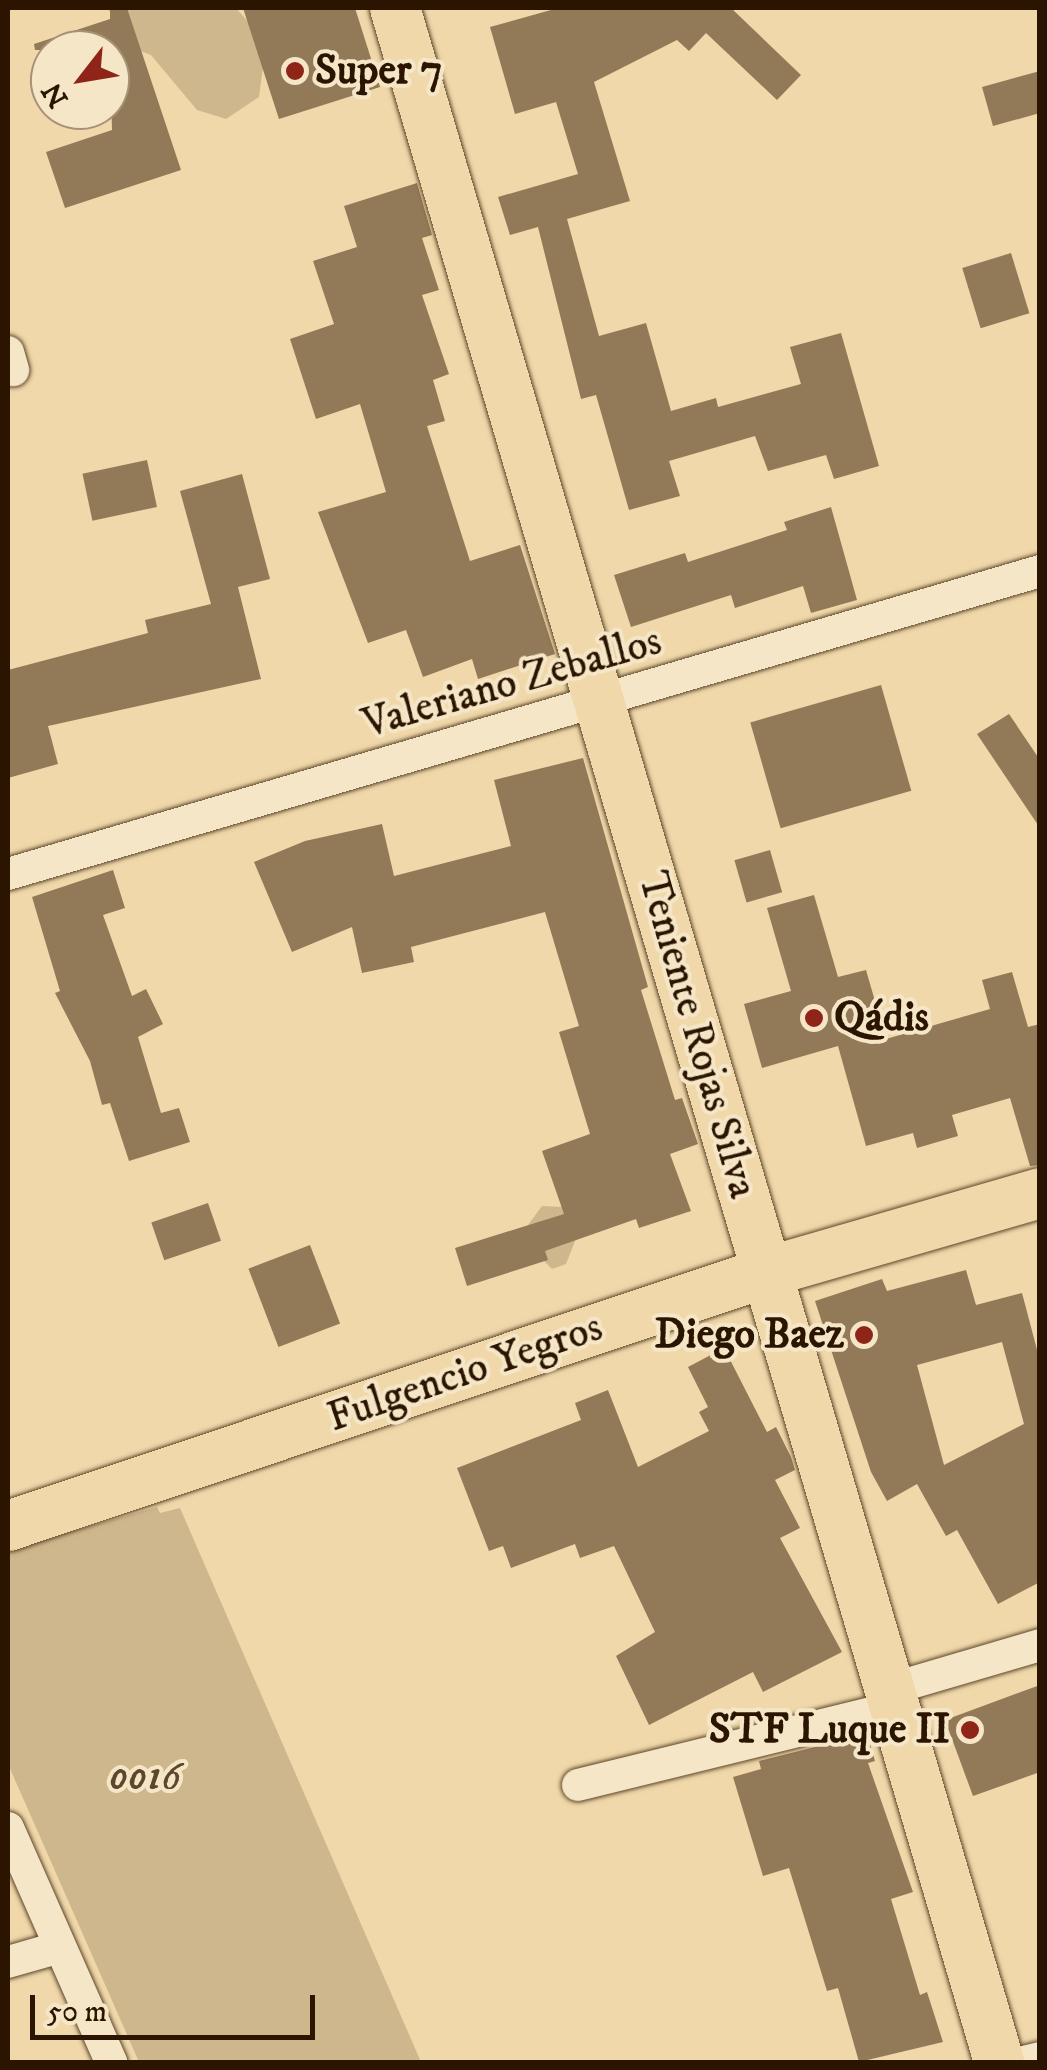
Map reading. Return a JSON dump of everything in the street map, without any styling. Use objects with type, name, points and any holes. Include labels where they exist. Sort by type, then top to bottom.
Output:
[{"type":"main road","name":"Teniente Rojas Silva","points":[[396,8],[598,703],[896,1697],[999,2062]]},
{"type":"main road","name":"Fulgencio Yegros","points":[[8,1526],[767,1272],[1040,1193]]},
{"type":"street","name":"Valeriano Zeballos","points":[[8,874],[1040,571]]},
{"type":"street","points":[[578,1785],[896,1697],[1040,1646]]},
{"type":"street","points":[[8,1828],[112,2062]]},
{"type":"street","points":[[8,1962],[60,1947]]},
{"type":"street","points":[[1024,2062],[1040,2058]]},
{"type":"green space","points":[[108,8],[236,8],[249,23],[263,67],[259,97],[226,119],[197,110],[151,55],[130,47],[130,30],[118,30]]},
{"type":"green space","points":[[542,1206],[565,1207],[579,1231],[566,1264],[552,1269],[534,1251],[528,1225]]},
{"type":"green space","name":"0016","points":[[157,1507],[160,1513],[180,1508],[421,2062],[139,2062],[8,1764],[8,1550]]},
{"type":"building","points":[[110,8],[127,8],[181,170],[65,208],[46,152],[112,130],[130,130],[130,30],[77,30],[110,19]]},
{"type":"building","points":[[243,8],[355,8],[380,87],[279,119]]},
{"type":"building","points":[[558,8],[731,8],[801,75],[777,100],[706,33],[689,51],[677,40],[594,82],[630,201],[567,219],[599,336],[646,323],[671,411],[716,398],[718,407],[801,384],[790,347],[841,333],[879,466],[834,479],[826,455],[768,471],[755,436],[669,461],[680,496],[629,510],[596,395],[581,399],[538,227],[510,235],[498,197],[578,174],[556,102],[515,114],[490,27]]},
{"type":"building","points":[[1040,71],[1040,113],[993,126],[982,87]]},
{"type":"building","points":[[417,183],[432,235],[422,238],[439,290],[422,295],[449,374],[433,380],[445,421],[427,426],[470,561],[520,545],[555,654],[478,679],[472,659],[423,677],[406,630],[368,643],[318,512],[386,492],[360,404],[316,419],[290,339],[334,324],[313,261],[357,247],[344,206]]},
{"type":"building","points":[[1011,253],[1029,313],[981,328],[962,268]]},
{"type":"building","points":[[147,460],[157,507],[92,521],[82,474]]},
{"type":"building","points":[[242,474],[270,579],[238,587],[261,679],[48,726],[58,764],[8,778],[8,670],[148,633],[145,620],[211,604],[180,491]]},
{"type":"building","points":[[831,507],[857,600],[811,613],[803,586],[735,608],[731,595],[631,627],[614,575],[685,553],[688,562],[787,530],[784,522]]},
{"type":"building","points":[[881,685],[911,791],[781,828],[750,722]]},
{"type":"building","points":[[1009,714],[1040,760],[1040,828],[977,734]]},
{"type":"building","points":[[583,758],[648,987],[641,990],[675,1100],[682,1098],[698,1144],[670,1154],[691,1211],[639,1228],[636,1219],[545,1251],[548,1260],[467,1286],[455,1248],[564,1214],[542,1151],[590,1134],[559,1032],[579,1026],[545,912],[411,947],[414,962],[362,973],[352,927],[292,952],[254,862],[305,841],[382,824],[394,876],[511,846],[494,780]]},
{"type":"building","points":[[770,850],[782,892],[747,902],[734,860]]},
{"type":"building","points":[[113,870],[125,908],[103,915],[132,996],[146,989],[163,1024],[138,1037],[161,1113],[179,1108],[190,1142],[129,1161],[110,1103],[102,1105],[90,1061],[55,993],[60,991],[32,897]]},
{"type":"building","points":[[814,895],[838,977],[866,970],[886,1039],[990,1009],[982,980],[1012,972],[1028,1027],[1040,1024],[1040,1165],[1030,1166],[1010,1098],[952,1115],[958,1136],[917,1148],[913,1133],[866,1146],[838,1046],[762,1068],[744,1004],[791,991],[767,908]]},
{"type":"building","points":[[208,1203],[221,1241],[164,1260],[151,1223]]},
{"type":"building","points":[[310,1245],[340,1323],[278,1347],[248,1269]]},
{"type":"building","points":[[966,1270],[976,1305],[1022,1293],[1040,1361],[1040,1582],[998,1604],[957,1530],[946,1536],[917,1484],[887,1501],[871,1472],[815,1301],[882,1279],[887,1291]],"holes":[[[1002,1342],[1024,1424],[944,1465],[917,1365]]]},
{"type":"building","points":[[724,1348],[767,1432],[776,1427],[791,1457],[795,1470],[775,1480],[800,1528],[780,1538],[842,1652],[763,1692],[753,1672],[649,1725],[616,1656],[655,1632],[614,1546],[580,1558],[575,1544],[511,1568],[503,1546],[489,1551],[457,1468],[581,1420],[575,1403],[608,1390],[638,1467],[709,1431],[699,1412],[708,1407],[688,1367]]},
{"type":"building","points":[[1040,1685],[1040,1772],[973,1796],[945,1720]]},
{"type":"building","points":[[867,1734],[875,1761],[868,1763],[913,1892],[891,1899],[920,1995],[927,1992],[943,2042],[859,2062],[838,1988],[827,1991],[789,1868],[763,1876],[733,1777],[761,1769],[759,1761]]},
{"type":"place","name":"Super 7","points":[[295,71]]},
{"type":"place","name":"Qádis","points":[[814,1018]]},
{"type":"place","name":"Diego Baez","points":[[864,1335]]},
{"type":"place","name":"STF Luque II","points":[[970,1730]]}]
